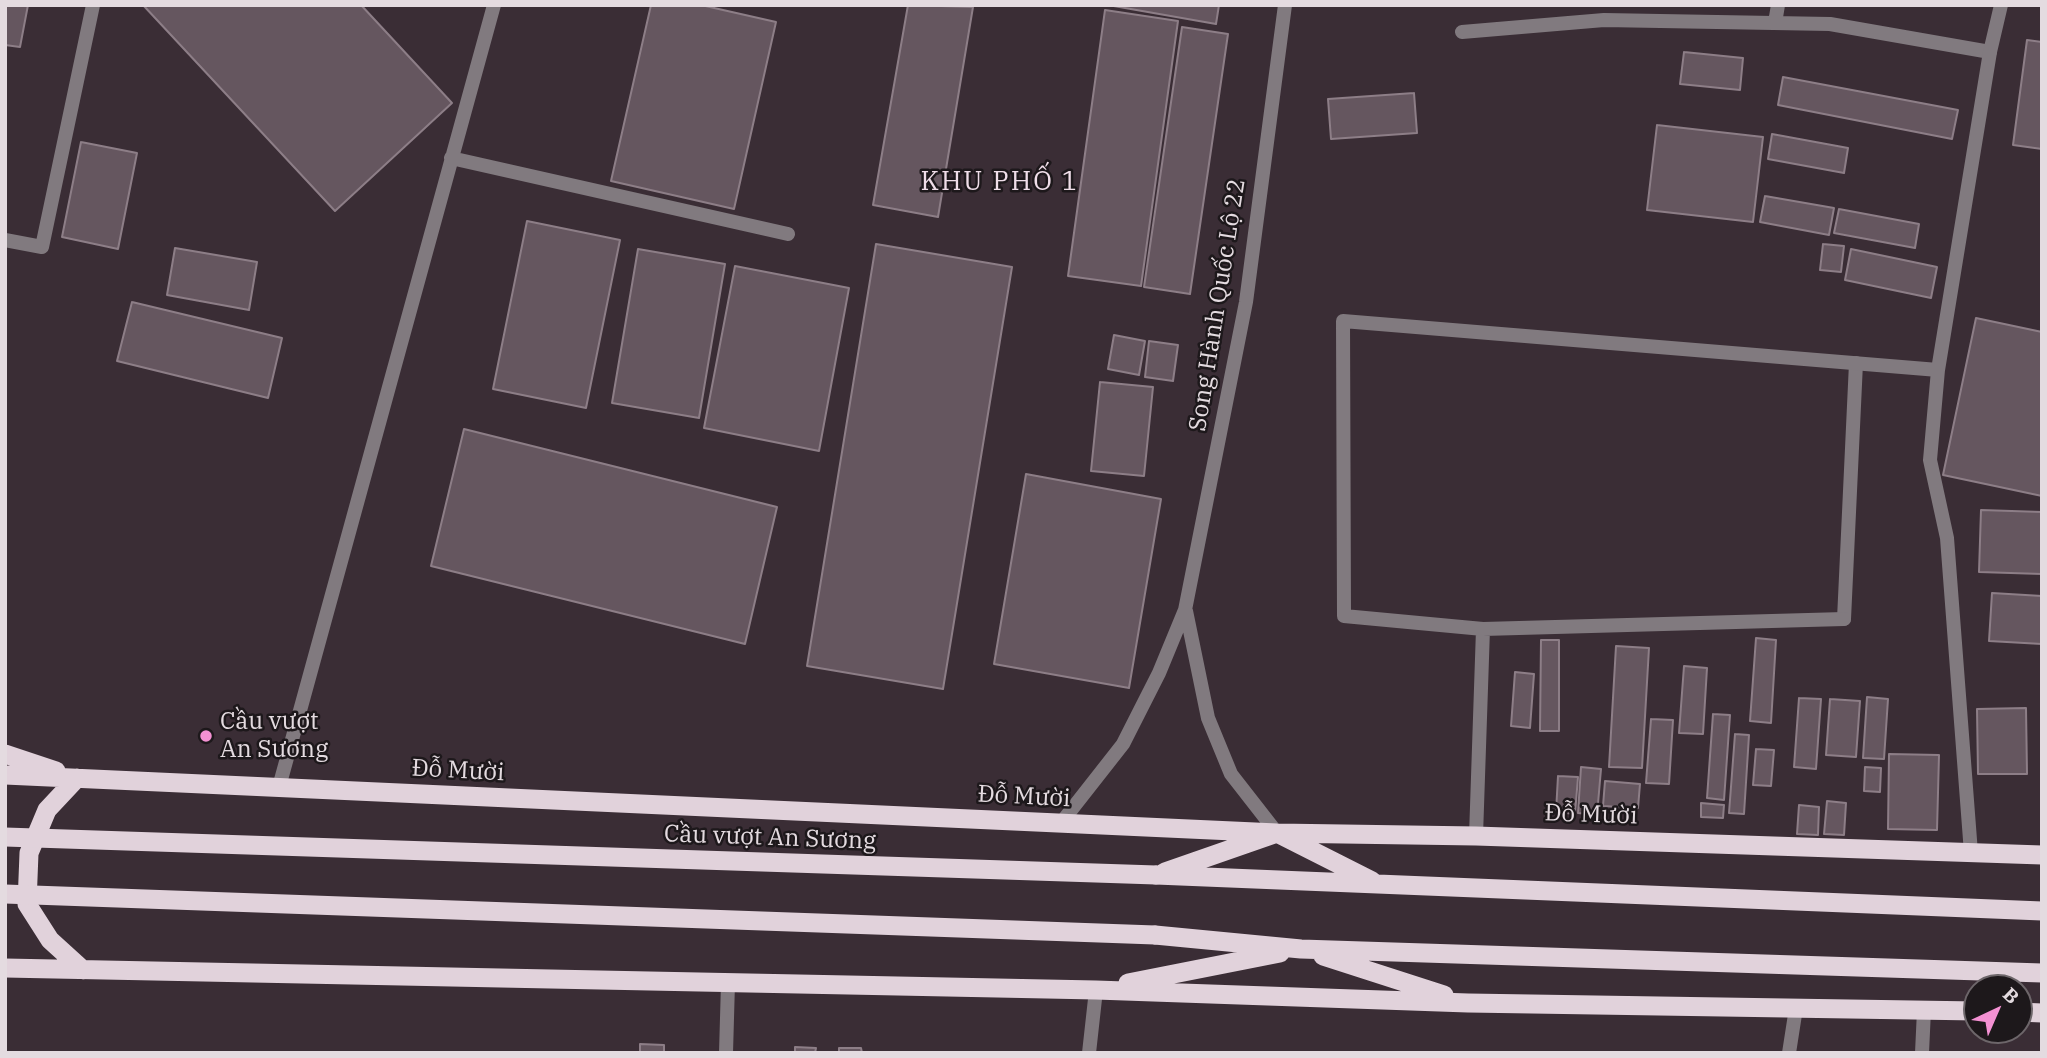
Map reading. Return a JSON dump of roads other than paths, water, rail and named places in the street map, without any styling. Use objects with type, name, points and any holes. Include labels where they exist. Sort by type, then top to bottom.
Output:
[{"type":"highway","points":[[7,753],[77,778],[47,810],[29,853],[27,904],[50,940],[83,970]]},
{"type":"highway","name":"Đỗ Mười","points":[[5,775],[1277,833],[1476,836],[2042,855]]},
{"type":"highway","points":[[1156,876],[1277,833],[1380,884]]},
{"type":"highway","name":"Cầu vượt An Sương","points":[[5,837],[1156,876]]},
{"type":"highway","points":[[1156,876],[2042,911]]},
{"type":"highway","points":[[5,894],[1155,935],[1301,949],[2042,973]]},
{"type":"highway","points":[[1096,990],[1301,949],[1468,1003]]},
{"type":"highway","points":[[5,968],[1096,990],[1468,1003],[1963,1011]]},
{"type":"street","points":[[5,240],[42,247],[93,5]]},
{"type":"street","points":[[279,787],[494,5]]},
{"type":"street","name":"Song Hành Quốc Lộ 22","points":[[1185,610],[1246,302],[1285,5]]},
{"type":"street","points":[[1775,23],[1778,5]]},
{"type":"street","points":[[1972,853],[1947,538],[1930,460],[1938,370],[1990,52],[2001,5]]},
{"type":"street","points":[[1462,32],[1604,20],[1830,24],[1990,52]]},
{"type":"street","points":[[450,158],[788,234]]},
{"type":"street","points":[[1856,363],[1844,619],[1483,629],[1344,616],[1343,321],[1856,363],[1938,370]]},
{"type":"street","points":[[1061,823],[1123,744],[1159,673],[1185,610]]},
{"type":"street","points":[[1185,610],[1208,718],[1231,774],[1277,833]]},
{"type":"street","points":[[1476,836],[1483,629]]},
{"type":"street","points":[[726,1053],[729,983]]},
{"type":"street","points":[[1089,1053],[1096,990]]},
{"type":"street","points":[[1789,1053],[1796,1008]]},
{"type":"street","points":[[1922,1053],[1924,1010]]},
{"type":"place","name":"Cầu vượt An Sương","points":[[206,736]]},
{"type":"district","name":"KHU PHỐ 1","points":[[1000,182]]}]
